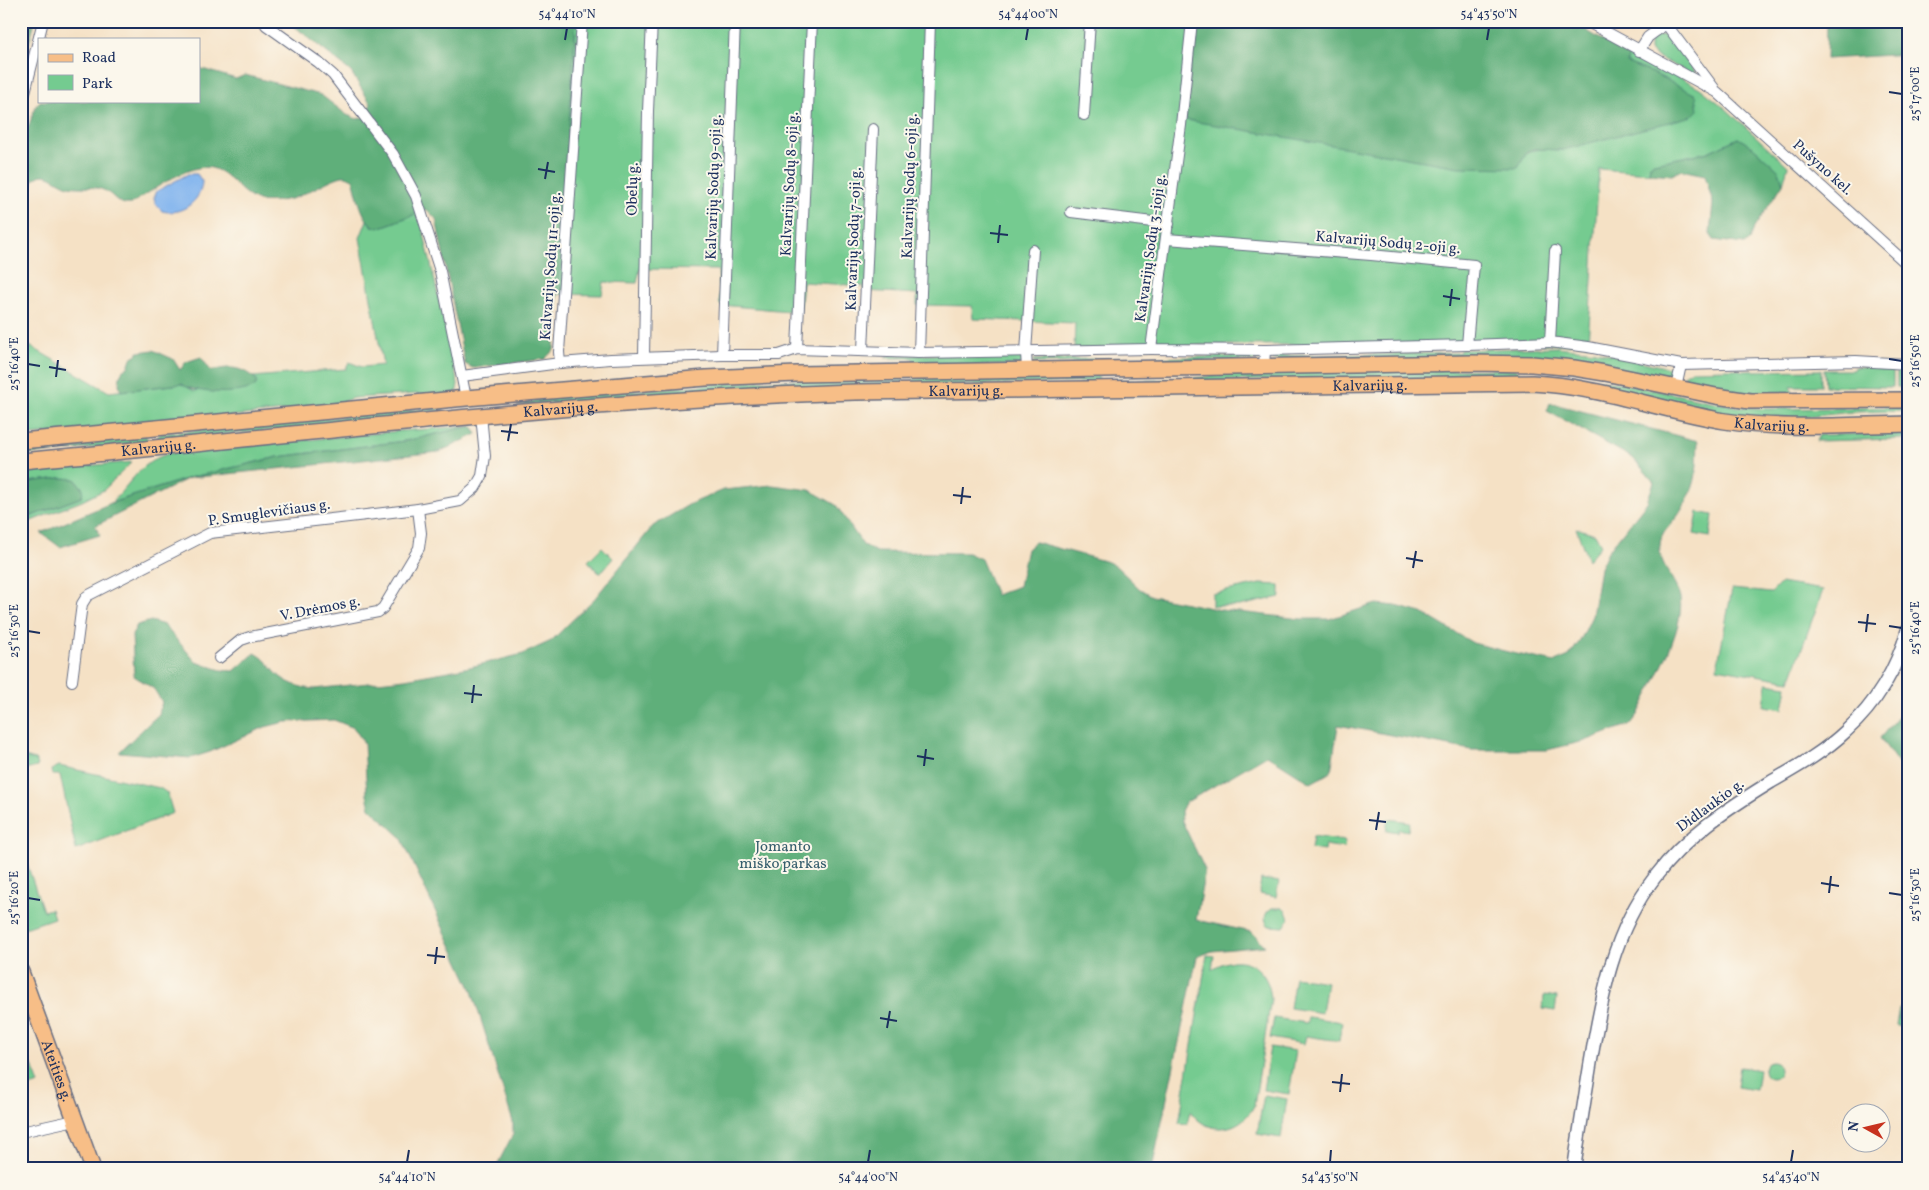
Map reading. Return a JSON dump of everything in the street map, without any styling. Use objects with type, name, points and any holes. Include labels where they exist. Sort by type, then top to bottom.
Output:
[{"type":"main road","name":"Kalvarijų g.","points":[[21,441],[662,381],[779,374],[1472,363],[1532,364],[1604,373],[1716,396],[1768,402],[1908,400]]},
{"type":"main road","points":[[1532,364],[1532,384]]},
{"type":"main road","points":[[1103,369],[1103,389]]},
{"type":"main road","name":"Kalvarijų g.","points":[[21,461],[268,438],[481,415],[755,395],[1532,384],[1570,386],[1728,421],[1808,426],[1908,424]]},
{"type":"main road","points":[[472,398],[481,415]]},
{"type":"main road","name":"Ateities g.","points":[[21,972],[93,1169]]},
{"type":"street","points":[[39,38],[43,21]]},
{"type":"street","name":"Kalvarijų Sodų 11-oji g.","points":[[560,364],[559,352],[582,21]]},
{"type":"street","name":"Obelų g.","points":[[644,357],[648,111],[652,21]]},
{"type":"street","name":"Kalvarijų Sodų 9-oji g.","points":[[722,355],[735,21]]},
{"type":"street","name":"Kalvarijų Sodų 8-oji g.","points":[[797,349],[812,21]]},
{"type":"street","name":"Kalvarijų Sodų 6-oji g.","points":[[919,353],[930,21]]},
{"type":"street","points":[[1084,115],[1090,21]]},
{"type":"street","name":"Kalvarijų Sodų 3-ioji g.","points":[[1151,349],[1169,224],[1192,21]]},
{"type":"street","name":"Pušyno kel.","points":[[1586,21],[1717,92]]},
{"type":"street","name":"Pušyno kel.","points":[[1639,51],[1648,37],[1666,24],[1717,92],[1908,265]]},
{"type":"street","points":[[266,25],[333,75],[393,154],[416,196],[440,271],[462,376],[472,398]]},
{"type":"street","points":[[21,107],[38,41]]},
{"type":"street","name":"Kalvarijų Sodų 7-oji g.","points":[[863,350],[872,129]]},
{"type":"street","points":[[1071,212],[1169,224]]},
{"type":"street","name":"Kalvarijų Sodų 2-oji g.","points":[[1167,239],[1474,265],[1467,345]]},
{"type":"street","points":[[1027,370],[1026,352],[1033,250]]},
{"type":"street","points":[[1550,342],[1555,251]]},
{"type":"street","points":[[462,376],[560,364],[644,357],[779,355],[797,349],[919,353],[1151,349],[1265,350],[1550,342],[1588,347],[1682,365],[1856,361],[1908,364]]},
{"type":"street","points":[[1264,367],[1265,350]]},
{"type":"street","points":[[1676,388],[1682,365]]},
{"type":"street","name":"P. Smuglevičiaus g.","points":[[72,681],[82,604],[87,596],[203,535],[216,531],[418,509],[460,501],[475,488],[482,476],[485,446],[481,415]]},
{"type":"street","name":"V. Drėmos g.","points":[[219,658],[232,646],[250,637],[378,612],[383,608],[419,548],[421,533],[418,509]]},
{"type":"street","name":"Didlaukio g.","points":[[1574,1169],[1607,974],[1623,930],[1642,896],[1668,860],[1697,832],[1734,805],[1800,765],[1845,732],[1865,712],[1882,688],[1899,656],[1908,629]]},
{"type":"street","points":[[21,1132],[75,1120]]},
{"type":"green space","points":[[21,21],[35,21],[21,73]]},
{"type":"green space","points":[[288,21],[576,21],[554,350],[545,359],[473,368],[465,364],[436,219],[427,210],[378,228],[372,225],[364,215],[353,179],[346,176],[335,178],[290,199],[264,201],[256,200],[249,196],[216,169],[198,168],[173,178],[131,204],[126,204],[118,201],[101,189],[69,186],[41,175],[33,180],[21,246],[21,150],[35,107],[39,102],[200,102],[200,68],[236,79],[245,75],[321,95],[347,115],[357,119],[364,117],[371,104],[351,72]]},
{"type":"green space","points":[[576,21],[1193,21],[1521,159],[1535,150],[1563,150],[1655,74],[1626,63],[1628,56],[1642,64],[1649,60],[1700,88],[1724,107],[1788,166],[1783,184],[1779,171],[1753,147],[1738,138],[1708,152],[1654,163],[1650,165],[1649,173],[1599,169],[1588,344],[1205,345],[1074,349],[1075,323],[973,319],[972,306],[917,305],[917,294],[864,291],[864,286],[803,282],[800,312],[720,305],[718,270],[640,269],[637,283],[604,282],[602,295],[557,294]]},
{"type":"green space","points":[[1193,21],[1571,21],[1628,56],[1627,63],[1655,74],[1696,95],[1698,110],[1692,116],[1563,150],[1534,149],[1527,152],[1518,168],[1459,167],[1186,120]]},
{"type":"green space","points":[[1827,21],[1908,21],[1908,54],[1826,59]]},
{"type":"green space","points":[[1663,35],[1682,52],[1691,64],[1695,74],[1693,75],[1654,55],[1650,50],[1650,40]]},
{"type":"green space","points":[[1738,138],[1753,147],[1779,171],[1783,184],[1754,228],[1750,240],[1744,244],[1714,240],[1710,234],[1713,203],[1705,175],[1681,170],[1672,175],[1649,173],[1650,165],[1654,163],[1708,152]]},
{"type":"green space","points":[[427,210],[420,216],[458,384],[456,395],[417,394],[353,398],[327,407],[21,436],[21,341],[109,392],[182,384],[194,391],[257,380],[253,377],[346,369],[349,362],[362,367],[383,365],[360,238],[367,220],[372,226],[378,228]]},
{"type":"green space","points":[[1557,347],[1596,351],[1673,369],[1675,377],[1670,381],[1609,367],[1273,360],[1273,356],[1459,353],[1460,350]]},
{"type":"green space","points":[[153,350],[173,359],[180,370],[186,362],[201,357],[211,371],[235,368],[257,380],[256,385],[250,389],[231,392],[208,392],[182,384],[121,391],[120,377],[122,371],[128,367],[131,358],[139,352]]},
{"type":"green space","points":[[1020,354],[1023,358],[1021,365],[914,367],[913,358],[885,358],[888,355]]},
{"type":"green space","points":[[1260,356],[1260,360],[1034,363],[1033,360]]},
{"type":"green space","points":[[1855,367],[1893,370],[1893,387],[1825,386],[1824,370],[1854,370]]},
{"type":"green space","points":[[1897,367],[1908,368],[1908,387],[1897,387]]},
{"type":"green space","points":[[1516,369],[1519,372],[1517,377],[1115,382],[1189,379],[1234,373]]},
{"type":"green space","points":[[1737,369],[1743,371],[1821,370],[1821,386],[1791,386],[1793,392],[1744,393],[1687,385],[1684,375],[1692,370]]},
{"type":"green space","points":[[1548,375],[1584,380],[1610,381],[1739,407],[1768,409],[1907,407],[1907,411],[1852,412],[1797,418],[1741,415],[1708,411],[1586,383],[1548,377]]},
{"type":"green space","points":[[1098,376],[1099,382],[914,386],[914,378]]},
{"type":"green space","points":[[903,378],[903,387],[517,405],[551,397],[760,381]]},
{"type":"green space","name":"Jomanto miško parkas","points":[[1550,403],[1698,441],[1697,468],[1693,488],[1680,512],[1664,533],[1661,541],[1660,553],[1662,559],[1680,598],[1678,625],[1666,657],[1638,715],[1631,724],[1585,741],[1547,750],[1471,750],[1338,725],[1331,772],[1311,783],[1267,755],[1185,803],[1181,811],[1182,821],[1205,870],[1196,920],[1252,932],[1265,946],[1212,951],[1197,957],[1152,1169],[495,1169],[513,1134],[513,1122],[471,988],[401,837],[370,808],[367,795],[364,743],[354,728],[334,720],[285,722],[265,727],[210,752],[191,758],[119,752],[159,714],[162,702],[154,689],[134,676],[132,635],[137,625],[151,621],[164,625],[196,662],[221,670],[234,671],[255,653],[264,659],[284,680],[298,686],[314,689],[405,679],[470,667],[523,654],[551,641],[595,598],[653,526],[690,504],[724,490],[772,485],[810,490],[836,505],[863,545],[877,552],[968,553],[981,559],[996,595],[1019,586],[1027,549],[1035,542],[1108,562],[1117,567],[1140,589],[1152,596],[1221,610],[1301,619],[1329,619],[1376,604],[1396,606],[1422,613],[1473,643],[1555,662],[1569,656],[1580,641],[1592,616],[1600,568],[1608,551],[1647,502],[1654,482],[1633,458],[1547,411]]},
{"type":"green space","points":[[444,407],[444,410],[404,414],[383,420],[159,440],[158,437],[160,434]]},
{"type":"green space","points":[[472,426],[405,441],[278,457],[189,478],[111,503],[138,473],[152,461],[171,453],[399,431]]},
{"type":"green space","points":[[472,426],[477,434],[439,452],[189,478],[278,457],[405,441]]},
{"type":"green space","points":[[1907,433],[1906,438],[1902,439],[1816,441],[1819,435]]},
{"type":"green space","points":[[146,436],[148,442],[21,455],[21,452],[80,447],[115,438]]},
{"type":"green space","points":[[132,462],[104,490],[82,501],[21,525],[21,516],[29,517],[82,497],[83,489],[75,479],[60,478],[21,483],[21,466],[72,467]]},
{"type":"green space","points":[[60,478],[75,479],[83,489],[82,497],[29,517],[21,516],[21,483]]},
{"type":"green space","points":[[189,478],[95,526],[100,535],[60,547],[41,533],[111,503]]},
{"type":"green space","points":[[1698,512],[1713,515],[1710,537],[1694,534]]},
{"type":"green space","points":[[1576,528],[1595,534],[1601,545],[1588,560]]},
{"type":"green space","points":[[602,547],[613,558],[600,574],[588,561]]},
{"type":"green space","points":[[1781,583],[1823,590],[1790,681],[1717,668],[1732,589],[1771,593]]},
{"type":"green space","points":[[1260,584],[1280,585],[1280,597],[1239,606],[1212,606],[1212,594]]},
{"type":"green space","points":[[1767,683],[1787,686],[1783,709],[1764,706]]},
{"type":"green space","points":[[1908,704],[1908,777],[1880,738]]},
{"type":"green space","points":[[21,756],[35,760],[38,764],[37,767],[21,771]]},
{"type":"green space","points":[[59,766],[160,788],[167,793],[173,813],[76,850],[60,775],[52,775],[51,770]]},
{"type":"green space","points":[[1388,819],[1410,822],[1408,831],[1399,829],[1398,832],[1386,830]]},
{"type":"green space","points":[[1313,836],[1345,841],[1344,848],[1325,845],[1324,851],[1311,849]]},
{"type":"green space","points":[[21,846],[43,911],[51,909],[54,918],[21,928]]},
{"type":"green space","points":[[1261,879],[1279,882],[1276,897],[1259,894]]},
{"type":"green space","points":[[1272,908],[1282,908],[1286,911],[1289,919],[1284,927],[1269,926],[1267,924],[1266,914]]},
{"type":"green space","points":[[1207,955],[1214,956],[1212,969],[1223,963],[1233,961],[1243,961],[1252,964],[1265,978],[1271,999],[1254,1106],[1240,1122],[1223,1128],[1205,1125],[1190,1111],[1187,1124],[1179,1123]]},
{"type":"green space","points":[[1295,977],[1327,982],[1322,1013],[1290,1008]]},
{"type":"green space","points":[[1544,995],[1557,997],[1555,1011],[1543,1009]]},
{"type":"green space","points":[[1899,1008],[1908,1011],[1908,1026],[1896,1025]]},
{"type":"green space","points":[[1308,1017],[1342,1022],[1339,1041],[1306,1036],[1304,1044],[1270,1038],[1274,1018],[1307,1023]]},
{"type":"green space","points":[[24,1044],[39,1084],[21,1090],[21,1045]]},
{"type":"green space","points":[[1270,1047],[1296,1051],[1289,1094],[1263,1090]]},
{"type":"green space","points":[[1769,1062],[1775,1062],[1780,1067],[1778,1076],[1769,1078],[1764,1073],[1764,1067]]},
{"type":"green space","points":[[1740,1067],[1759,1070],[1756,1090],[1737,1087]]},
{"type":"green space","points":[[1264,1095],[1287,1099],[1281,1138],[1257,1134]]},
{"type":"water","points":[[188,174],[197,174],[202,181],[201,188],[194,201],[183,209],[169,212],[162,211],[154,198],[157,191]]}]
